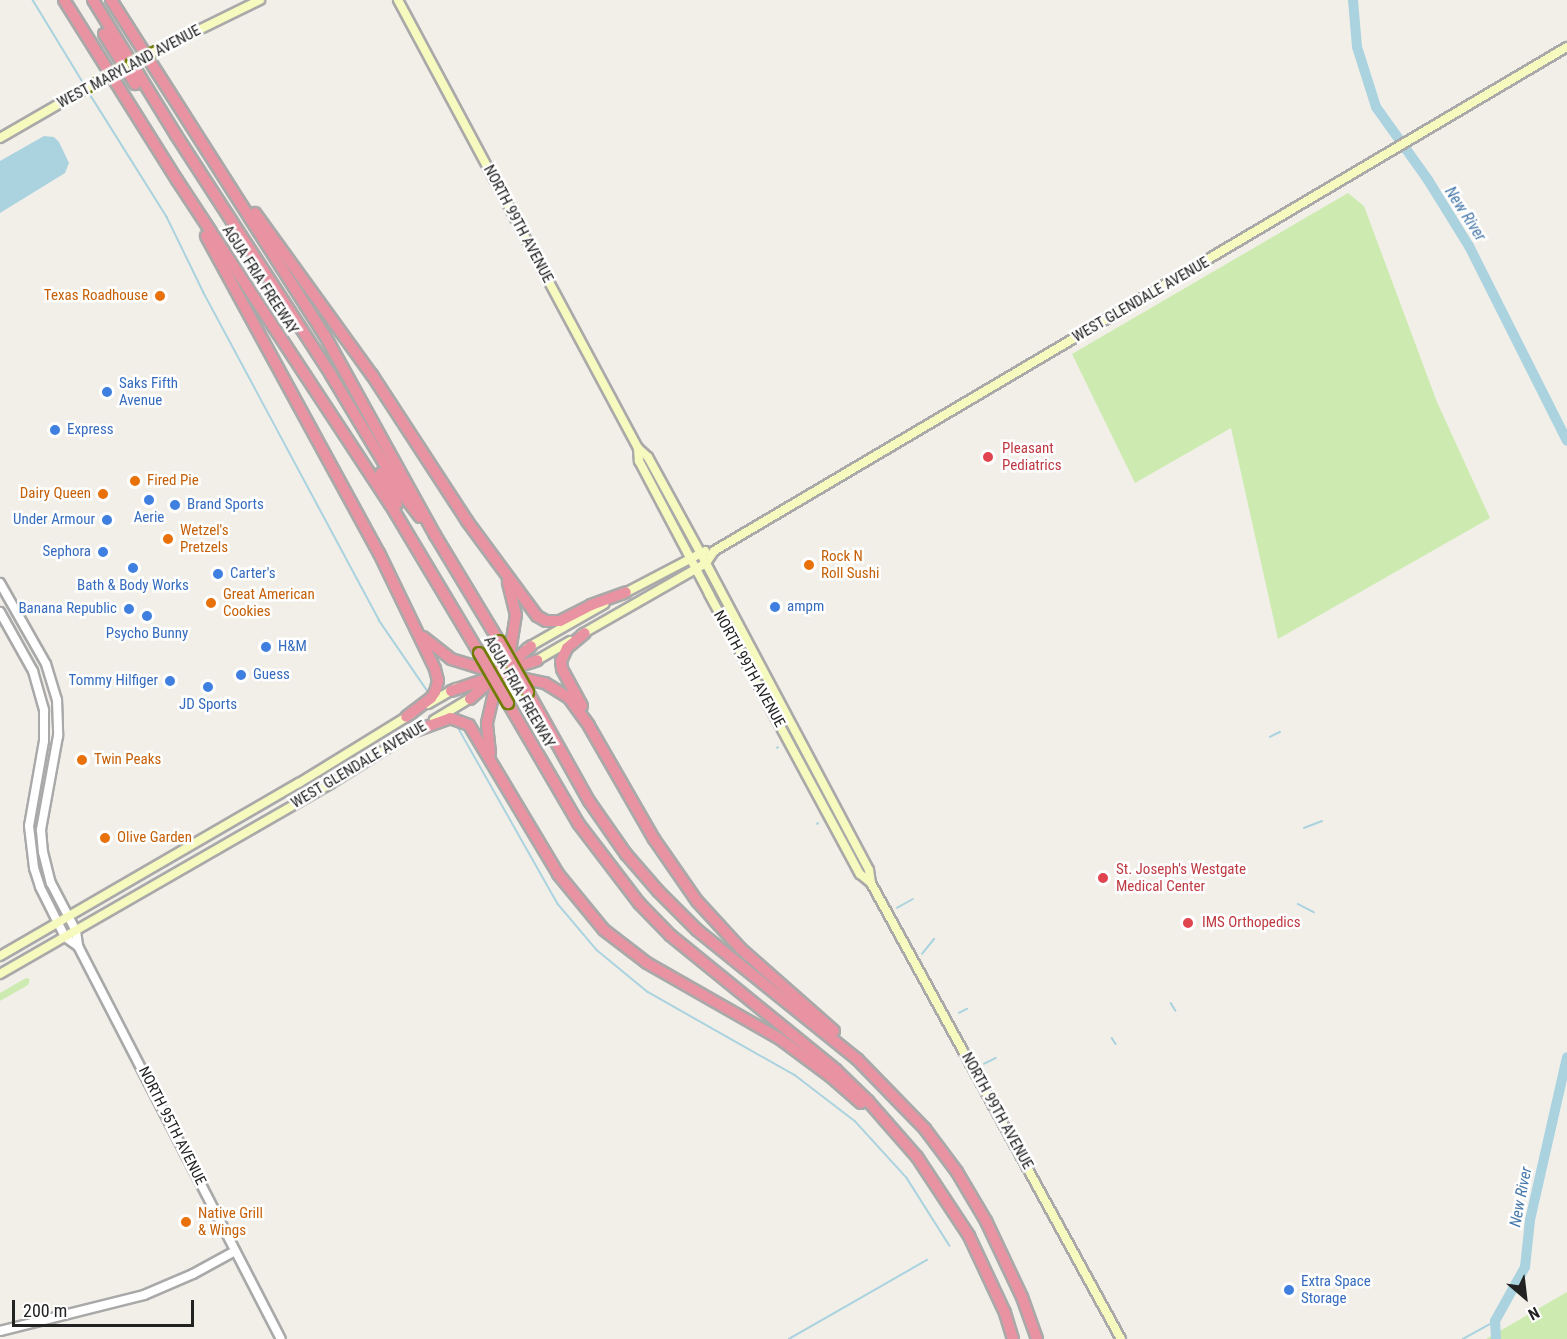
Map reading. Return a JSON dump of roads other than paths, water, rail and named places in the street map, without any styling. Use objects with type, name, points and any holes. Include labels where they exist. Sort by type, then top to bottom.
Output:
[{"type":"highway","name":"AGUA FRIA FREEWAY","points":[[64,0],[177,180],[410,536],[578,823],[639,903],[695,956],[836,1070],[902,1139],[969,1236],[1005,1312],[1013,1339]]},
{"type":"highway","points":[[84,0],[203,184],[366,448],[387,483],[410,536]]},
{"type":"highway","points":[[93,0],[128,65]]},
{"type":"highway","name":"AGUA FRIA FREEWAY","points":[[111,0],[324,334],[435,535],[499,641],[589,801],[626,854],[658,891],[704,936],[857,1059],[925,1130],[957,1172],[986,1221],[1022,1297],[1037,1339]]},
{"type":"highway","points":[[177,180],[420,634],[438,681],[431,698],[406,717]]},
{"type":"highway","points":[[226,181],[247,202],[372,375],[499,565],[533,611],[546,621],[560,621],[591,605],[626,592]]},
{"type":"highway","points":[[203,184],[318,355],[403,495],[435,535]]},
{"type":"highway","points":[[495,767],[486,732],[488,713],[499,674],[508,659],[515,632],[515,606],[510,585],[499,565]]},
{"type":"highway","points":[[585,633],[567,648],[561,665],[589,726]]},
{"type":"highway","points":[[420,634],[451,658],[499,674],[545,683],[562,692],[574,704],[589,726],[654,839],[697,901],[741,949],[836,1033],[857,1059]]},
{"type":"highway","points":[[470,699],[531,646]]},
{"type":"highway","points":[[451,691],[537,660]]},
{"type":"highway","points":[[415,731],[450,718],[464,722],[473,730],[558,874],[580,903],[613,938],[647,963],[780,1039],[830,1076],[902,1139]]},
{"type":"highway","points":[[1022,1297],[1044,1339]]},
{"type":"main road","name":"WEST MARYLAND AVENUE","points":[[0,138],[128,65],[260,0]]},
{"type":"main road","name":"NORTH 99TH AVENUE","points":[[398,0],[638,448],[648,457],[706,563],[868,870],[871,883],[1121,1339]]},
{"type":"main road","name":"WEST GLENDALE AVENUE","points":[[537,660],[706,563],[714,551],[1567,47]]},
{"type":"main road","name":"NORTH 99TH AVENUE","points":[[638,448],[639,461],[689,557],[860,874],[871,883]]},
{"type":"main road","name":"WEST GLENDALE AVENUE","points":[[508,659],[689,557],[700,552],[714,551]]},
{"type":"main road","points":[[738,648],[753,651],[748,666]]},
{"type":"main road","name":"WEST GLENDALE AVENUE","points":[[0,956],[298,784],[451,691]]},
{"type":"main road","name":"WEST GLENDALE AVENUE","points":[[0,974],[320,790],[470,699]]},
{"type":"main road","points":[[780,726],[789,721]]},
{"type":"street","name":"NORTH 95TH AVENUE","points":[[0,583],[46,664],[57,700],[58,736],[43,813],[41,841],[47,871],[76,931],[78,946],[281,1339]]},
{"type":"street","name":"NORTH 95TH AVENUE","points":[[0,612],[33,671],[42,700],[44,741],[30,817],[29,844],[37,879],[65,937],[78,946]]},
{"type":"street","points":[[0,1331],[144,1295],[193,1274],[235,1251]]},
{"type":"water","points":[[44,136],[54,137],[59,142],[69,163],[65,173],[0,213],[0,161]]},
{"type":"waterway","points":[[33,0],[84,84]]},
{"type":"waterway","name":"New River","points":[[1353,0],[1357,47],[1376,107],[1428,180],[1469,246],[1567,441]]},
{"type":"waterway","points":[[88,91],[167,217],[204,293],[379,620],[427,690]]},
{"type":"waterway","points":[[459,729],[558,904],[597,950],[648,992],[795,1075],[855,1121],[907,1178],[950,1246]]},
{"type":"waterway","points":[[1270,737],[1280,732]]},
{"type":"waterway","points":[[1304,828],[1322,821]]},
{"type":"waterway","points":[[897,908],[913,899]]},
{"type":"waterway","points":[[1298,904],[1314,912]]},
{"type":"waterway","points":[[922,954],[934,939]]},
{"type":"waterway","points":[[1171,1003],[1176,1011]]},
{"type":"waterway","points":[[959,1013],[967,1009]]},
{"type":"waterway","points":[[1112,1038],[1116,1044]]},
{"type":"waterway","name":"New River","points":[[1496,1339],[1495,1321],[1525,1267],[1530,1220],[1567,1057]]},
{"type":"waterway","points":[[984,1064],[996,1058]]},
{"type":"waterway","points":[[789,1339],[927,1260]]},
{"type":"waterway","points":[[1463,1339],[1495,1321]]},
{"type":"place","name":"Texas Roadhouse","points":[[160,296]]},
{"type":"place","name":"Saks Fifth Avenue","points":[[107,392]]},
{"type":"place","name":"Express","points":[[55,430]]},
{"type":"place","name":"Pleasant Pediatrics","points":[[988,457]]},
{"type":"place","name":"Fired Pie","points":[[135,481]]},
{"type":"place","name":"Dairy Queen","points":[[103,494]]},
{"type":"place","name":"Aerie","points":[[149,500]]},
{"type":"place","name":"Brand Sports","points":[[175,505]]},
{"type":"place","name":"Under Armour","points":[[107,520]]},
{"type":"place","name":"Wetzel's Pretzels","points":[[168,539]]},
{"type":"place","name":"Sephora","points":[[103,552]]},
{"type":"place","name":"Rock N Roll Sushi","points":[[809,565]]},
{"type":"place","name":"Bath & Body Works","points":[[133,568]]},
{"type":"place","name":"Carter's","points":[[218,574]]},
{"type":"place","name":"Great American Cookies","points":[[211,603]]},
{"type":"place","name":"ampm","points":[[775,607]]},
{"type":"place","name":"Banana Republic","points":[[129,609]]},
{"type":"place","name":"Psycho Bunny","points":[[147,616]]},
{"type":"place","name":"H&M","points":[[266,647]]},
{"type":"place","name":"Guess","points":[[241,675]]},
{"type":"place","name":"Tommy Hilfiger","points":[[170,681]]},
{"type":"place","name":"JD Sports","points":[[208,687]]},
{"type":"place","name":"Twin Peaks","points":[[82,760]]},
{"type":"place","name":"Olive Garden","points":[[105,838]]},
{"type":"place","name":"St. Joseph's Westgate Medical Center","points":[[1103,878]]},
{"type":"place","name":"IMS Orthopedics","points":[[1188,923]]},
{"type":"place","name":"Native Grill & Wings","points":[[186,1222]]},
{"type":"place","name":"Extra Space Storage","points":[[1289,1290]]}]
